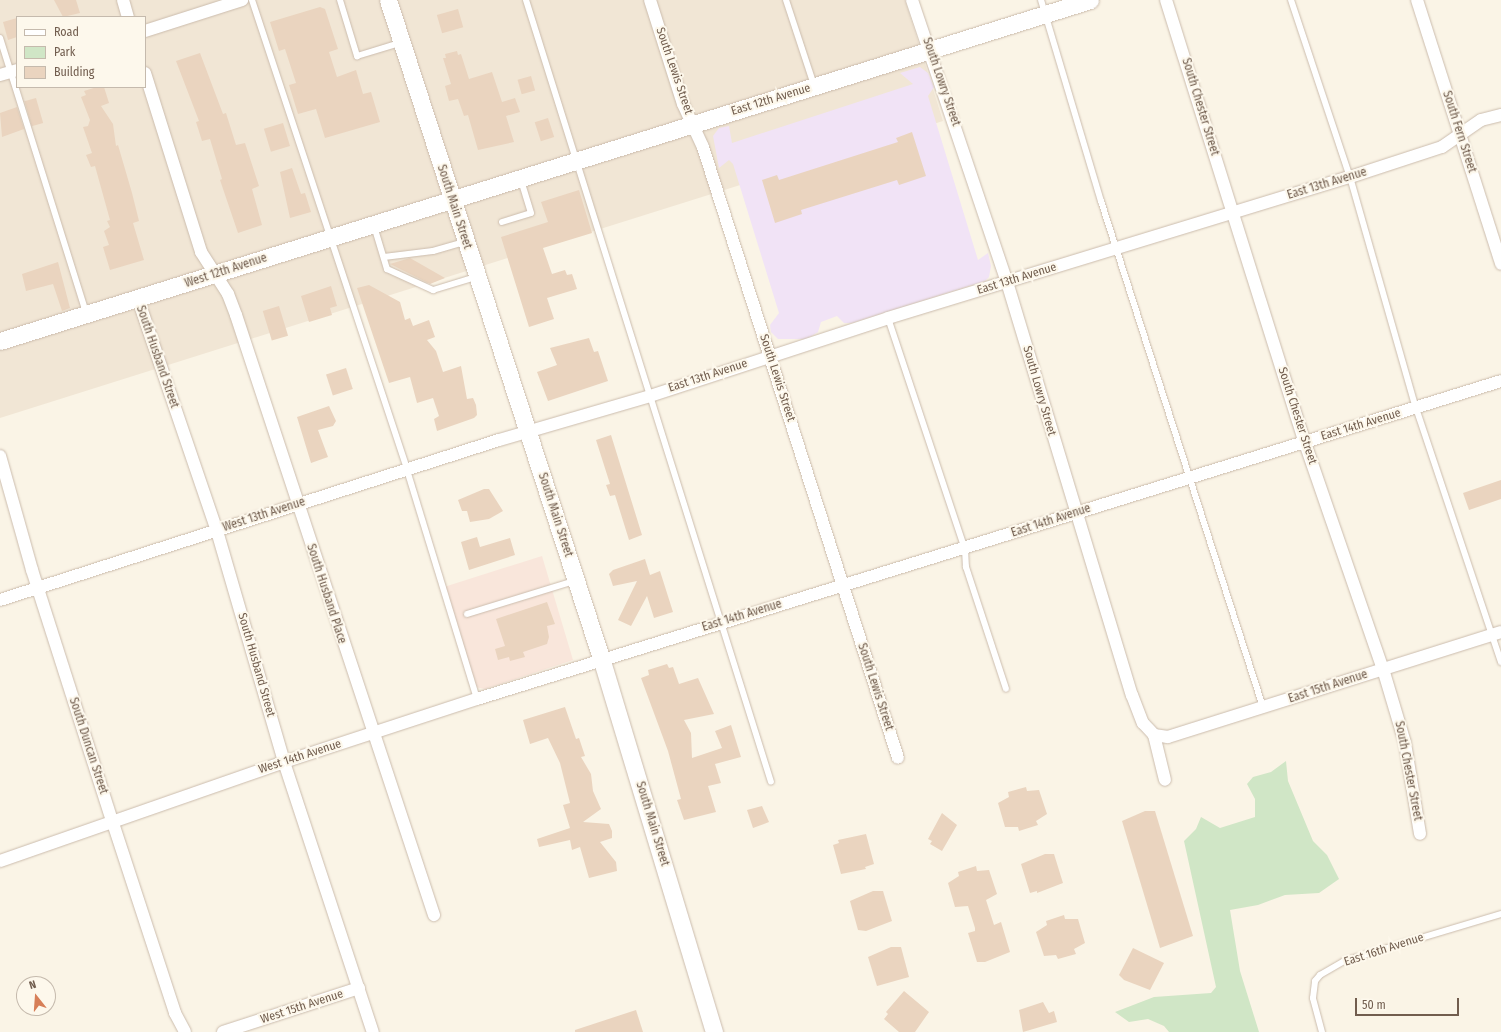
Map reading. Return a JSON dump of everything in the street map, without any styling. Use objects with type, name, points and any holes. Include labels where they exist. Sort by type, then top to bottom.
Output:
[{"type":"main road","name":"South Main Street","points":[[388,0],[602,661],[714,1032]]},
{"type":"main road","name":"East 12th Avenue","points":[[452,201],[576,160],[929,50],[1043,7],[1090,0]]},
{"type":"main road","name":"West 12th Avenue","points":[[0,341],[138,299],[329,237],[452,201]]},
{"type":"street","points":[[123,0],[128,16]]},
{"type":"street","points":[[146,31],[242,0]]},
{"type":"street","name":"South Lewis Street","points":[[650,0],[770,357],[898,758]]},
{"type":"street","name":"South Lowry Street","points":[[912,0],[1007,282],[1075,513],[1132,695],[1143,723],[1154,735],[1165,780]]},
{"type":"street","name":"South Chester Street","points":[[1166,0],[1305,443],[1383,669],[1405,743],[1420,834]]},
{"type":"street","name":"South Fern Street","points":[[1417,0],[1501,264]]},
{"type":"street","points":[[146,76],[201,252],[215,274]]},
{"type":"street","name":"East 13th Avenue","points":[[528,432],[650,396],[888,318],[1350,177],[1442,147],[1481,120],[1501,115]]},
{"type":"street","name":"South Husband Place","points":[[215,274],[236,315],[296,504],[434,915]]},
{"type":"street","name":"South Husband Street","points":[[138,299],[217,531],[284,762],[373,1032]]},
{"type":"street","name":"East 14th Avenue","points":[[602,661],[1501,381]]},
{"type":"street","name":"West 13th Avenue","points":[[0,600],[217,531],[296,504],[528,432]]},
{"type":"street","name":"South Duncan Street","points":[[0,456],[38,588],[112,820],[174,1013],[185,1032]]},
{"type":"street","name":"East 15th Avenue","points":[[1154,735],[1168,737],[1497,633]]},
{"type":"street","name":"West 14th Avenue","points":[[0,861],[112,820],[284,762],[477,699],[602,661]]},
{"type":"street","name":"West 15th Avenue","points":[[223,1032],[359,988]]},
{"type":"lane","points":[[252,0],[407,470],[477,699]]},
{"type":"lane","points":[[340,0],[357,56],[402,43]]},
{"type":"lane","points":[[526,0],[771,782]]},
{"type":"lane","points":[[786,0],[814,87]]},
{"type":"lane","points":[[1292,0],[1350,177],[1416,408],[1497,633],[1501,662]]},
{"type":"lane","points":[[1043,7],[1101,201],[1119,248],[1189,478],[1263,707]]},
{"type":"lane","points":[[0,38],[9,72],[86,314]]},
{"type":"lane","points":[[502,222],[530,213],[520,178]]},
{"type":"lane","points":[[373,224],[387,269],[433,290],[477,277]]},
{"type":"lane","points":[[384,257],[434,251],[466,242]]},
{"type":"lane","points":[[888,318],[965,549],[966,567],[1006,690]]},
{"type":"lane","points":[[467,614],[576,580]]},
{"type":"lane","name":"East 16th Avenue","points":[[1321,1029],[1313,998],[1315,981],[1320,974],[1344,961],[1501,914]]},
{"type":"shaded area","points":[[0,0],[905,0],[943,121],[0,418]]},
{"type":"shaded area","points":[[920,67],[928,73],[934,87],[928,96],[978,260],[988,253],[991,266],[989,277],[985,281],[852,323],[844,323],[837,316],[821,322],[818,332],[807,339],[778,339],[771,332],[770,325],[779,313],[733,164],[729,160],[719,168],[713,136],[719,128],[729,126],[732,143],[913,84],[900,73]]},
{"type":"shaded area","points":[[542,556],[573,660],[485,689],[475,687],[444,587]]},
{"type":"green space","points":[[1286,761],[1288,781],[1313,841],[1327,855],[1339,879],[1319,893],[1285,895],[1258,905],[1230,910],[1240,971],[1259,1032],[1169,1032],[1164,1026],[1148,1019],[1129,1022],[1115,1012],[1154,997],[1211,993],[1216,987],[1184,841],[1196,829],[1201,817],[1220,828],[1255,817],[1255,799],[1247,784],[1253,777],[1271,772]]},
{"type":"building","points":[[54,0],[76,0],[80,13],[62,16]]},
{"type":"building","points":[[320,7],[325,9],[338,49],[329,52],[337,77],[356,70],[363,94],[371,92],[380,122],[325,138],[316,109],[298,114],[289,85],[296,83],[285,49],[279,51],[270,22]]},
{"type":"building","points":[[458,9],[463,27],[442,33],[437,15]]},
{"type":"building","points":[[16,18],[16,37],[8,40],[3,22]]},
{"type":"building","points":[[457,51],[458,55],[461,54],[469,79],[492,72],[502,102],[515,98],[520,112],[506,116],[514,142],[478,150],[468,115],[464,116],[458,99],[449,101],[445,86],[451,84],[443,58],[446,58],[445,54]]},
{"type":"building","points":[[200,53],[223,114],[226,113],[236,145],[245,143],[259,186],[252,189],[262,225],[238,233],[220,180],[222,179],[210,139],[202,141],[196,122],[199,121],[176,61]]},
{"type":"building","points":[[531,76],[535,90],[522,94],[518,80]]},
{"type":"building","points":[[94,88],[104,88],[109,103],[101,106],[113,124],[116,146],[118,145],[139,221],[133,223],[144,260],[110,270],[103,247],[109,245],[104,231],[110,227],[107,221],[110,220],[95,166],[91,167],[86,155],[92,153],[83,127],[88,126],[90,120],[81,97],[86,95],[84,91]]},
{"type":"building","points":[[36,98],[43,123],[32,126],[24,101]]},
{"type":"building","points":[[17,107],[24,129],[2,137],[0,113]]},
{"type":"building","points":[[548,118],[554,137],[541,141],[535,122]]},
{"type":"building","points":[[283,123],[290,146],[271,152],[264,129]]},
{"type":"building","points":[[912,132],[926,176],[899,185],[897,180],[801,210],[802,214],[775,223],[762,180],[777,175],[779,180],[898,142],[896,138]]},
{"type":"building","points":[[292,168],[301,194],[305,193],[311,212],[290,218],[280,172]]},
{"type":"building","points":[[579,190],[592,233],[543,248],[552,274],[565,270],[567,275],[572,274],[577,289],[547,298],[554,319],[529,327],[501,237],[548,222],[541,202]]},
{"type":"building","points":[[410,258],[445,278],[430,284],[390,264]]},
{"type":"building","points":[[58,262],[70,308],[62,311],[53,284],[26,291],[22,274]]},
{"type":"building","points":[[369,285],[400,302],[405,320],[410,318],[413,326],[429,320],[435,337],[427,340],[436,351],[443,372],[461,366],[467,399],[473,398],[476,405],[477,415],[474,418],[437,431],[434,419],[439,416],[433,398],[417,403],[410,377],[389,383],[357,288]]},
{"type":"building","points":[[331,286],[337,306],[330,308],[332,315],[309,322],[301,296]]},
{"type":"building","points":[[279,306],[288,336],[272,341],[263,311]]},
{"type":"building","points":[[589,338],[594,352],[598,351],[608,381],[548,401],[537,372],[557,365],[550,348]]},
{"type":"building","points":[[346,368],[353,389],[333,395],[326,374]]},
{"type":"building","points":[[329,406],[336,421],[333,426],[318,430],[328,457],[311,463],[297,417]]},
{"type":"building","points":[[611,435],[642,535],[629,540],[615,495],[610,496],[606,485],[610,484],[596,440]]},
{"type":"building","points":[[1501,480],[1501,499],[1469,510],[1463,493]]},
{"type":"building","points":[[484,489],[489,489],[503,511],[489,519],[470,522],[467,511],[462,511],[458,500]]},
{"type":"building","points":[[477,537],[480,547],[510,538],[515,555],[469,570],[461,542]]},
{"type":"building","points":[[645,559],[650,575],[660,571],[673,612],[654,618],[647,596],[631,626],[618,620],[637,581],[613,586],[609,574],[613,570]]},
{"type":"building","points":[[547,602],[555,624],[547,626],[549,637],[547,644],[523,652],[525,657],[510,661],[509,657],[498,660],[495,649],[505,646],[496,619]]},
{"type":"building","points":[[667,664],[669,668],[673,667],[679,684],[698,678],[714,714],[684,720],[691,733],[692,758],[722,748],[715,731],[731,725],[741,757],[715,764],[721,783],[708,786],[716,812],[684,820],[677,800],[681,799],[668,751],[641,678],[649,675],[648,670]]},
{"type":"building","points":[[565,707],[576,739],[579,738],[585,756],[581,757],[591,774],[593,791],[601,809],[583,822],[609,824],[612,831],[612,838],[600,842],[616,862],[617,871],[589,878],[580,847],[572,850],[570,840],[539,847],[537,839],[570,828],[563,805],[570,803],[560,763],[548,738],[530,744],[523,720]]},
{"type":"building","points":[[1026,787],[1027,791],[1039,790],[1047,814],[1036,821],[1038,825],[1019,831],[1018,827],[1005,827],[998,803],[1009,797],[1008,792]]},
{"type":"building","points":[[762,806],[769,822],[753,828],[747,810]]},
{"type":"building","points":[[1145,811],[1155,811],[1193,936],[1160,948],[1122,821]]},
{"type":"building","points":[[942,813],[957,825],[942,851],[930,844],[932,841],[928,839]]},
{"type":"building","points":[[866,834],[874,864],[865,867],[866,869],[841,874],[833,845],[839,843],[838,840]]},
{"type":"building","points":[[1045,854],[1054,854],[1063,883],[1037,893],[1037,891],[1030,893],[1021,864]]},
{"type":"building","points":[[976,866],[977,871],[989,870],[997,894],[986,900],[994,925],[1001,922],[1010,952],[985,962],[977,962],[968,933],[975,931],[975,928],[968,906],[955,907],[948,883],[959,876],[958,872]]},
{"type":"building","points":[[873,891],[883,891],[892,921],[866,931],[858,930],[850,901]]},
{"type":"building","points":[[1064,915],[1065,919],[1078,919],[1085,943],[1074,949],[1076,954],[1058,959],[1056,955],[1044,956],[1036,932],[1047,925],[1046,921]]},
{"type":"building","points":[[891,947],[901,947],[909,977],[877,986],[868,957]]},
{"type":"building","points":[[1133,948],[1164,963],[1150,990],[1124,980],[1119,975]]},
{"type":"building","points":[[904,991],[929,1012],[915,1032],[899,1032],[884,1019],[888,1014],[886,1012]]},
{"type":"building","points":[[1043,1002],[1049,1013],[1054,1011],[1057,1022],[1023,1032],[1019,1010]]},
{"type":"building","points":[[636,1010],[643,1032],[575,1032],[575,1030]]}]
